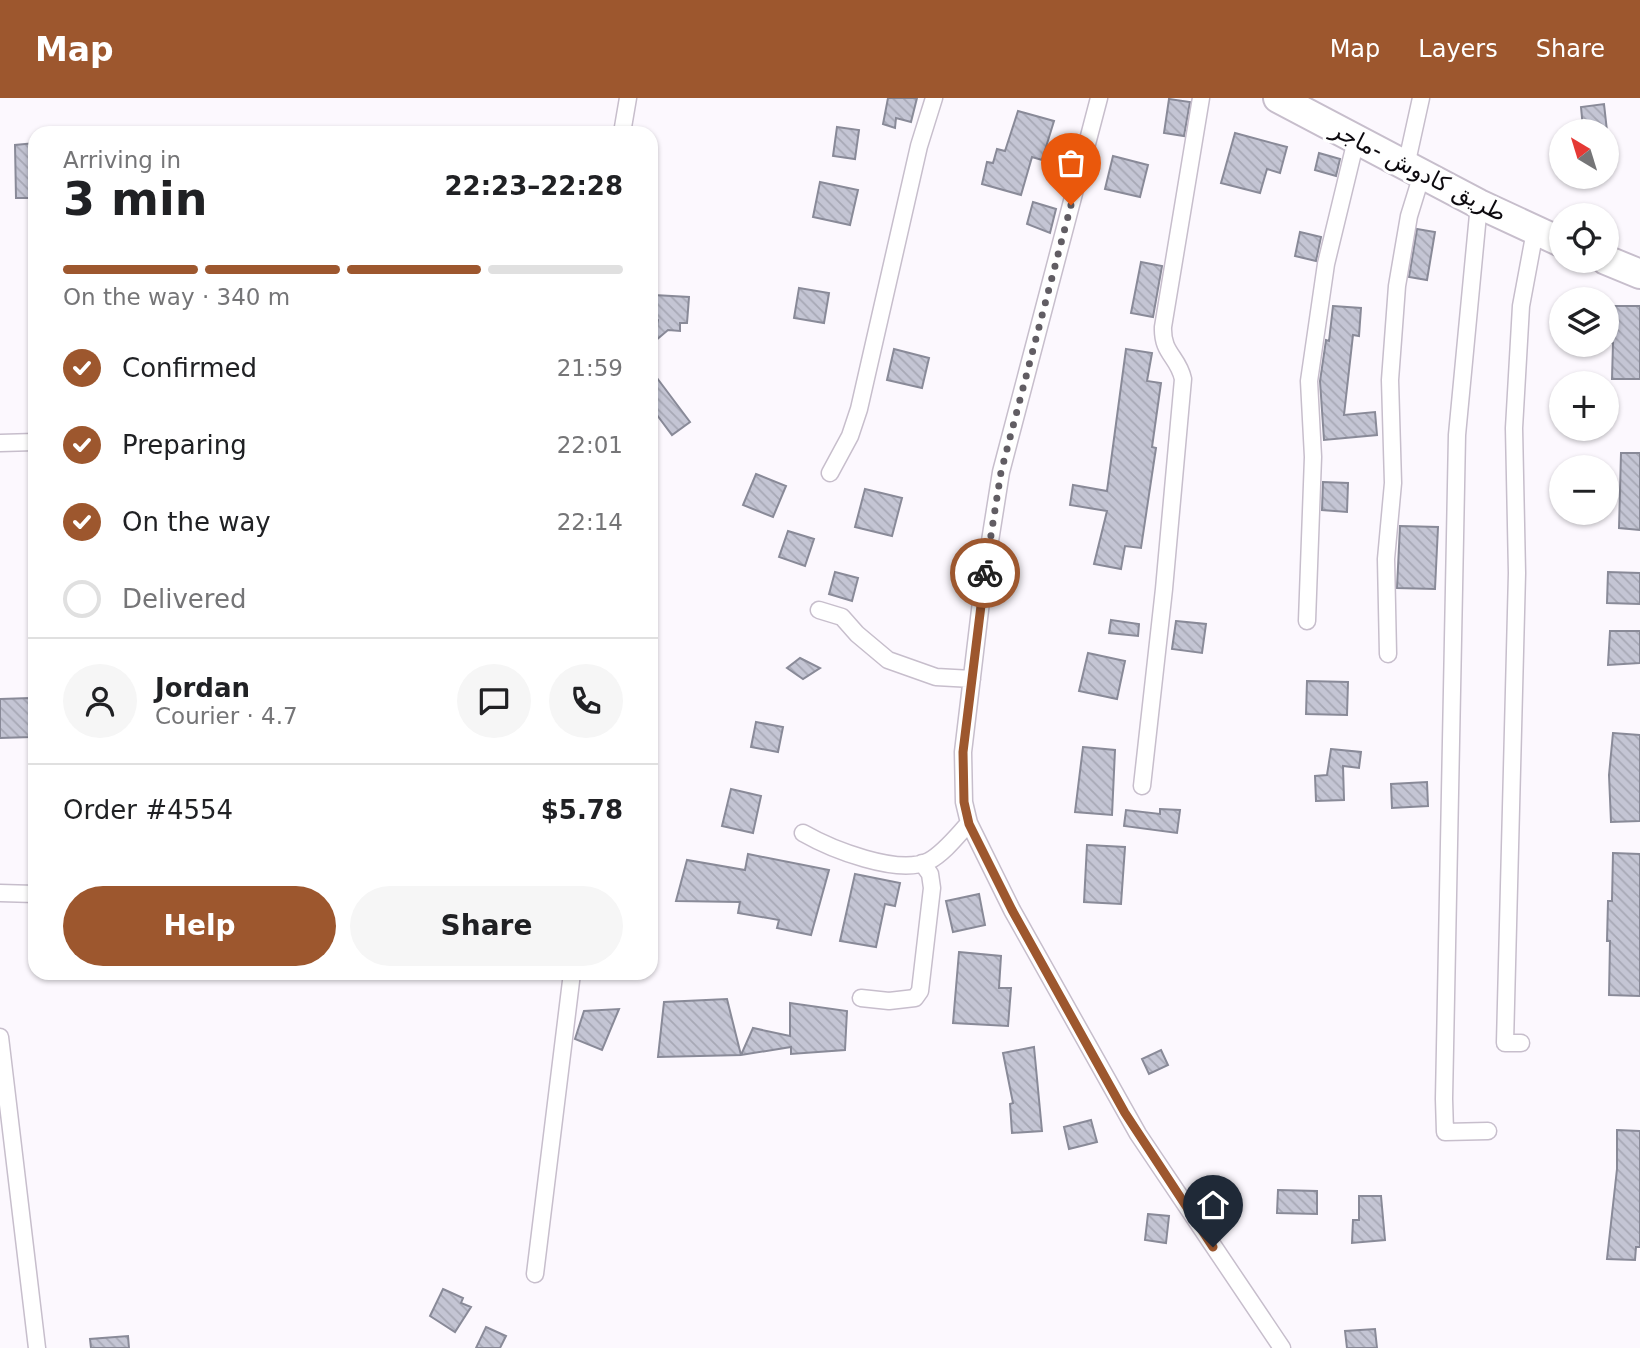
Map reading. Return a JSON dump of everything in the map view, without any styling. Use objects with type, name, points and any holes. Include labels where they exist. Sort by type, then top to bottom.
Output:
[{"type":"highway","name":"طريق كادوش -ماجر","points":[[1278,98],[1479,204],[1549,237]]},
{"type":"highway","points":[[1619,265],[1640,274]]},
{"type":"street","points":[[623,126],[628,98]]},
{"type":"street","points":[[830,473],[850,436],[859,409],[919,146],[934,98]]},
{"type":"street","points":[[1099,98],[1001,472],[963,752],[964,802],[969,824],[1012,910],[1138,1134],[1282,1348]]},
{"type":"street","points":[[1142,786],[1184,379],[1181,370],[1164,347],[1163,327],[1201,98]]},
{"type":"street","points":[[1388,654],[1386,559],[1392,483],[1391,367],[1421,98]]},
{"type":"street","points":[[1307,621],[1313,457],[1309,381],[1326,264],[1342,187],[1356,140]]},
{"type":"street","points":[[1479,204],[1457,435],[1444,1121],[1445,1132],[1488,1131]]},
{"type":"street","points":[[1521,1043],[1506,1043],[1516,664],[1514,428],[1521,306],[1535,231]]},
{"type":"street","points":[[0,443],[28,442]]},
{"type":"street","points":[[818,610],[842,617],[888,660],[936,677],[972,679]]},
{"type":"street","points":[[803,833],[822,845],[874,861],[922,863],[943,850],[969,824]]},
{"type":"street","points":[[861,998],[907,1001],[915,998],[919,991],[932,881],[922,863]]},
{"type":"street","points":[[0,892],[28,894]]},
{"type":"street","points":[[535,1274],[571,980]]},
{"type":"street","points":[[0,1037],[37,1348]]},
{"type":"building","points":[[888,98],[917,98],[911,122],[896,118],[895,128],[883,124]]},
{"type":"building","points":[[1169,99],[1190,102],[1184,136],[1164,133]]},
{"type":"building","points":[[1604,104],[1606,119],[1582,119],[1581,107]]},
{"type":"building","points":[[1018,111],[1054,121],[1042,160],[1032,157],[1021,195],[982,184],[987,162],[993,163],[997,149],[1005,151]]},
{"type":"building","points":[[837,127],[859,130],[855,159],[833,156]]},
{"type":"building","points":[[1235,133],[1287,147],[1280,173],[1267,169],[1260,193],[1221,183]]},
{"type":"building","points":[[28,144],[28,198],[16,198],[15,145]]},
{"type":"building","points":[[1319,153],[1340,159],[1336,176],[1315,170]]},
{"type":"building","points":[[1113,156],[1148,165],[1140,197],[1105,189]]},
{"type":"building","points":[[820,182],[858,190],[850,225],[813,217]]},
{"type":"building","points":[[1033,202],[1056,209],[1050,233],[1027,224]]},
{"type":"building","points":[[1417,229],[1435,232],[1427,280],[1409,277]]},
{"type":"building","points":[[1300,232],[1321,237],[1316,261],[1295,256]]},
{"type":"building","points":[[1141,262],[1162,266],[1153,317],[1131,313]]},
{"type":"building","points":[[799,288],[829,293],[824,323],[794,318]]},
{"type":"building","points":[[658,295],[689,297],[687,323],[680,323],[680,331],[668,330],[658,339]]},
{"type":"building","points":[[1333,306],[1361,308],[1359,336],[1353,335],[1344,415],[1375,412],[1377,435],[1324,440],[1320,381]]},
{"type":"building","points":[[1619,306],[1640,306],[1640,379],[1619,379],[1619,371],[1612,371],[1613,357],[1619,357]]},
{"type":"building","points":[[894,349],[929,358],[922,388],[887,380]]},
{"type":"building","points":[[1126,349],[1152,353],[1147,381],[1161,383],[1152,447],[1156,448],[1141,548],[1125,546],[1121,569],[1094,564],[1107,511],[1070,505],[1073,485],[1107,491]]},
{"type":"building","points":[[658,379],[690,422],[672,435],[658,416]]},
{"type":"building","points":[[1621,453],[1640,453],[1640,530],[1619,528]]},
{"type":"building","points":[[756,474],[786,486],[773,517],[743,505]]},
{"type":"building","points":[[1323,482],[1348,483],[1347,512],[1322,510]]},
{"type":"building","points":[[865,489],[902,498],[892,536],[855,527]]},
{"type":"building","points":[[1400,526],[1438,527],[1435,589],[1397,588]]},
{"type":"building","points":[[788,531],[814,539],[805,566],[779,557]]},
{"type":"building","points":[[835,572],[858,578],[852,601],[829,594]]},
{"type":"building","points":[[1608,572],[1640,573],[1640,604],[1607,603]]},
{"type":"building","points":[[1111,620],[1139,624],[1138,636],[1109,633]]},
{"type":"building","points":[[1176,621],[1206,624],[1202,653],[1172,649]]},
{"type":"building","points":[[1610,631],[1640,631],[1640,663],[1608,665]]},
{"type":"building","points":[[1088,653],[1125,661],[1117,699],[1079,691]]},
{"type":"building","points":[[800,658],[820,668],[803,679],[787,668]]},
{"type":"building","points":[[1307,681],[1348,682],[1347,715],[1306,714]]},
{"type":"building","points":[[28,698],[28,737],[0,738],[0,699]]},
{"type":"building","points":[[756,722],[783,727],[778,752],[751,747]]},
{"type":"building","points":[[1613,733],[1640,735],[1640,821],[1611,822],[1609,775]]},
{"type":"building","points":[[1083,747],[1115,750],[1112,815],[1075,812]]},
{"type":"building","points":[[1331,749],[1361,752],[1359,768],[1343,766],[1344,800],[1316,801],[1315,776],[1327,775]]},
{"type":"building","points":[[1427,782],[1428,806],[1392,808],[1391,784]]},
{"type":"building","points":[[731,789],[761,796],[753,833],[722,826]]},
{"type":"building","points":[[1160,809],[1180,810],[1177,833],[1124,826],[1126,810],[1160,814]]},
{"type":"building","points":[[1087,845],[1125,847],[1121,904],[1084,902]]},
{"type":"building","points":[[1613,853],[1640,854],[1640,996],[1609,995],[1608,901],[1612,901]]},
{"type":"building","points":[[748,854],[829,870],[811,935],[777,928],[779,920],[738,913],[740,902],[676,901],[687,860],[745,870]]},
{"type":"building","points":[[855,874],[900,883],[895,906],[885,904],[876,947],[840,941]]},
{"type":"building","points":[[979,894],[985,925],[953,932],[946,901]]},
{"type":"building","points":[[959,952],[1001,956],[999,988],[1011,988],[1008,1026],[953,1023]]},
{"type":"building","points":[[727,999],[741,1055],[658,1057],[664,1002]]},
{"type":"building","points":[[790,1003],[847,1011],[845,1050],[791,1054],[791,1047],[741,1055],[753,1028],[790,1036]]},
{"type":"building","points":[[619,1009],[602,1050],[575,1039],[584,1011]]},
{"type":"building","points":[[1034,1047],[1042,1131],[1012,1133],[1010,1104],[1013,1103],[1003,1053]]},
{"type":"building","points":[[1161,1050],[1168,1065],[1149,1074],[1142,1059]]},
{"type":"building","points":[[1091,1120],[1097,1142],[1069,1149],[1064,1127]]},
{"type":"building","points":[[1617,1130],[1640,1131],[1640,1247],[1636,1247],[1635,1260],[1607,1259],[1617,1169]]},
{"type":"building","points":[[1278,1190],[1317,1191],[1317,1214],[1277,1213]]},
{"type":"building","points":[[1359,1196],[1381,1196],[1385,1240],[1352,1243],[1353,1220],[1359,1220]]},
{"type":"building","points":[[1148,1214],[1169,1216],[1166,1243],[1145,1240]]},
{"type":"building","points":[[443,1289],[463,1298],[461,1303],[471,1307],[455,1332],[430,1316]]},
{"type":"building","points":[[486,1327],[506,1336],[500,1348],[476,1348]]},
{"type":"building","points":[[1375,1329],[1377,1348],[1347,1348],[1345,1331]]},
{"type":"building","points":[[128,1336],[129,1348],[91,1348],[90,1339]]},
{"type":"way so far","points":[[985,573],[1001,472],[1071,205]]},
{"type":"route","points":[[985,573],[963,752],[964,802],[969,824],[1012,910],[1088,1049],[1138,1134],[1213,1247]]}]
